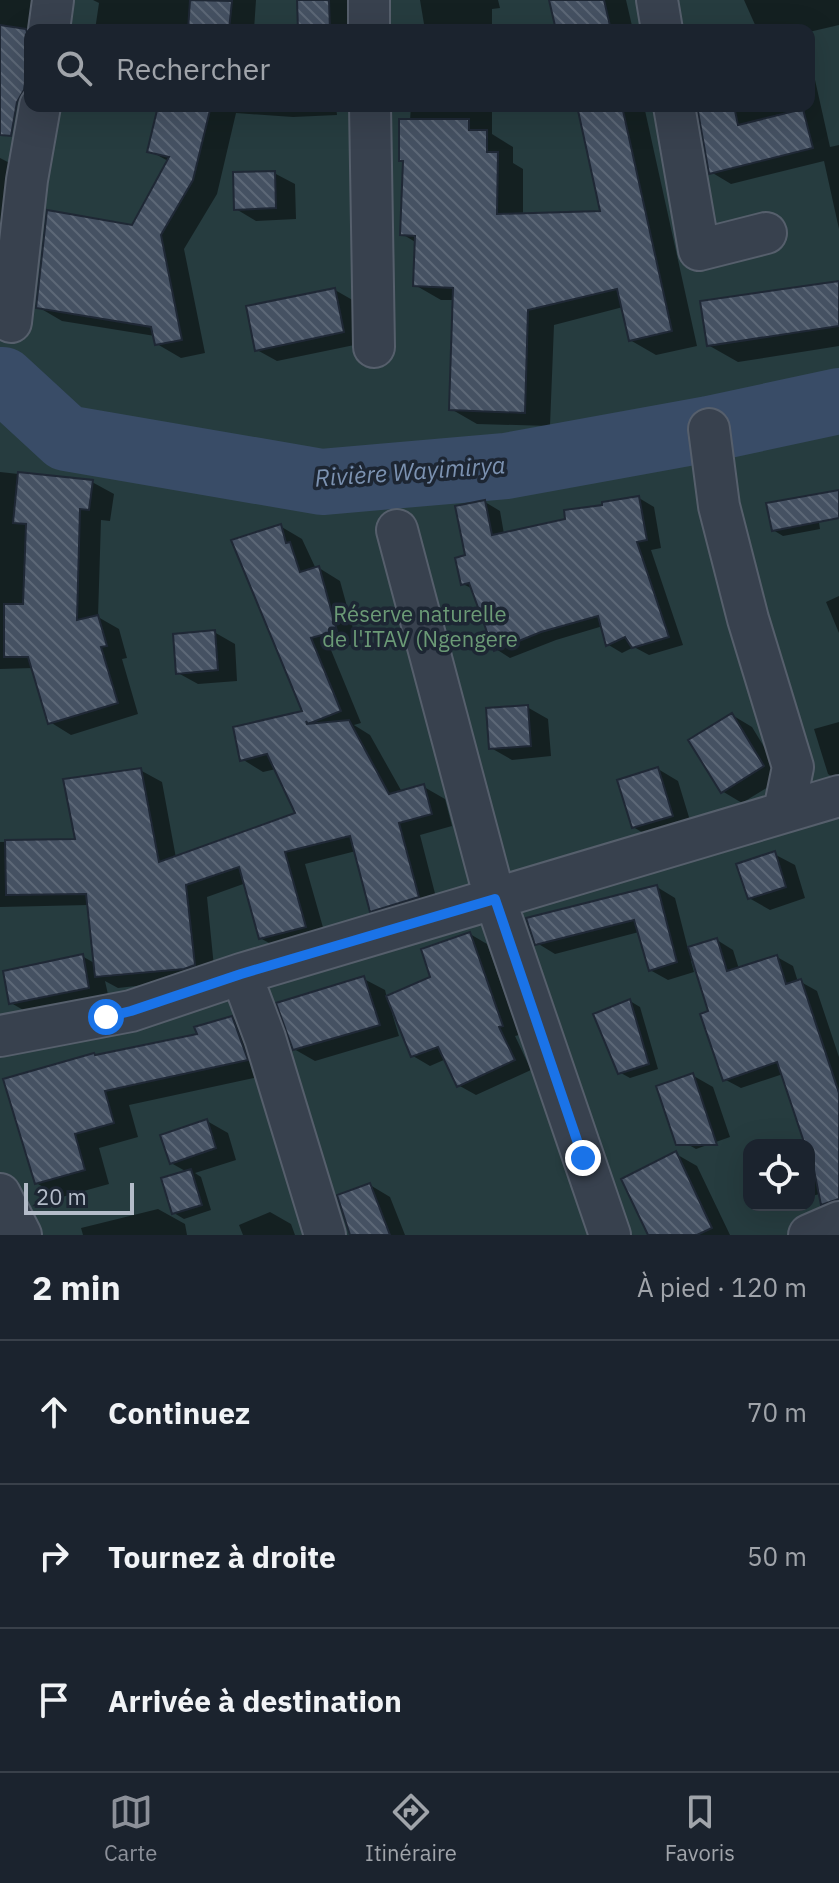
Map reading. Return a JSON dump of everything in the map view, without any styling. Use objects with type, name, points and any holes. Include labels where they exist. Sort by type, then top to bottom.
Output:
[{"type":"street","points":[[50,24],[53,0]]},
{"type":"street","points":[[369,0],[369,24]]},
{"type":"street","points":[[657,0],[661,24]]},
{"type":"street","points":[[11,322],[27,180],[39,112]]},
{"type":"street","points":[[370,112],[374,347]]},
{"type":"street","points":[[675,112],[699,250],[766,233]]},
{"type":"street","points":[[709,429],[719,506],[748,619],[793,767],[784,811]]},
{"type":"street","points":[[397,530],[495,899],[610,1235]]},
{"type":"street","points":[[0,1036],[131,1011],[241,974],[839,796]]},
{"type":"street","points":[[241,974],[265,1038],[325,1235]]},
{"type":"street","points":[[0,1194],[21,1235]]},
{"type":"street","points":[[809,1235],[839,1222]]},
{"type":"green space","name":"Réserve naturelle de l'ITAV (Ngengere","points":[[0,0],[839,0],[839,1235],[0,1235]]},
{"type":"building","points":[[190,0],[232,1],[230,24],[188,24]]},
{"type":"building","points":[[297,0],[329,0],[330,24],[298,24]]},
{"type":"building","points":[[549,0],[604,0],[610,24],[555,24]]},
{"type":"building","points":[[0,25],[24,29],[24,90],[17,102],[11,136],[0,135]]},
{"type":"building","points":[[157,112],[210,112],[193,180],[161,235],[182,340],[155,345],[151,327],[36,308],[47,210],[132,225],[169,157],[147,152]]},
{"type":"building","points":[[578,112],[623,112],[672,331],[629,341],[617,289],[528,310],[525,413],[449,410],[453,288],[413,286],[415,236],[400,235],[403,161],[399,161],[399,119],[469,119],[469,130],[487,130],[487,152],[498,152],[497,214],[600,211]]},
{"type":"building","points":[[698,112],[735,112],[738,125],[791,112],[804,112],[813,148],[709,174]]},
{"type":"building","points":[[275,171],[276,208],[234,210],[233,172]]},
{"type":"building","points":[[839,281],[839,326],[707,346],[700,301]]},
{"type":"building","points":[[335,288],[344,332],[255,351],[246,306]]},
{"type":"building","points":[[18,472],[93,480],[89,510],[80,509],[77,620],[98,615],[107,646],[101,647],[118,703],[48,724],[28,657],[4,657],[4,604],[23,604],[26,524],[13,523]]},
{"type":"building","points":[[839,490],[839,518],[772,531],[766,503]]},
{"type":"building","points":[[639,496],[647,540],[637,542],[669,637],[632,648],[625,637],[606,646],[598,616],[541,632],[494,651],[469,583],[461,585],[455,558],[465,555],[455,506],[485,500],[492,535],[565,519],[564,510]]},
{"type":"building","points":[[281,524],[300,572],[319,566],[337,631],[311,638],[341,711],[308,724],[349,720],[389,794],[424,784],[432,814],[399,823],[419,897],[370,912],[350,836],[285,852],[306,927],[259,939],[239,867],[186,885],[195,965],[184,969],[95,977],[86,894],[6,895],[5,840],[75,839],[63,779],[141,768],[159,862],[295,813],[267,754],[240,761],[233,727],[302,711],[231,540]]},
{"type":"building","points":[[215,630],[218,670],[176,674],[173,634]]},
{"type":"building","points":[[528,705],[531,746],[489,749],[486,708]]},
{"type":"building","points":[[732,713],[764,766],[721,793],[688,740]]},
{"type":"building","points":[[658,767],[673,816],[632,828],[617,780]]},
{"type":"building","points":[[775,851],[786,887],[748,899],[736,864]]},
{"type":"building","points":[[657,885],[677,962],[649,971],[634,920],[535,945],[526,918]]},
{"type":"building","points":[[470,932],[503,1026],[499,1027],[515,1060],[457,1087],[438,1047],[411,1057],[386,996],[430,977],[421,949]]},
{"type":"building","points":[[717,938],[727,971],[777,955],[786,984],[801,979],[839,1093],[839,1199],[821,1205],[815,1175],[815,1139],[803,1139],[777,1062],[723,1081],[700,1014],[708,1011],[688,947]]},
{"type":"building","points":[[83,954],[89,988],[9,1004],[3,971]]},
{"type":"building","points":[[364,976],[380,1025],[293,1050],[276,1003]]},
{"type":"building","points":[[630,999],[649,1064],[618,1074],[593,1014]]},
{"type":"building","points":[[232,1016],[248,1060],[105,1091],[114,1123],[75,1134],[85,1170],[35,1184],[3,1079],[94,1053],[197,1034],[194,1027]]},
{"type":"building","points":[[693,1073],[717,1145],[676,1145],[656,1086]]},
{"type":"building","points":[[207,1119],[216,1148],[170,1164],[160,1135]]},
{"type":"building","points":[[676,1151],[712,1228],[697,1235],[648,1235],[621,1179]]},
{"type":"building","points":[[191,1169],[202,1205],[172,1214],[161,1178]]},
{"type":"building","points":[[370,1183],[390,1235],[350,1235],[337,1195]]},
{"type":"waterway","name":"Rivière Wayimirya","points":[[0,381],[3,380],[66,438],[322,482],[506,466],[709,429],[839,401]]},
{"type":"route","points":[[106,1017],[495,899],[583,1158]]}]
